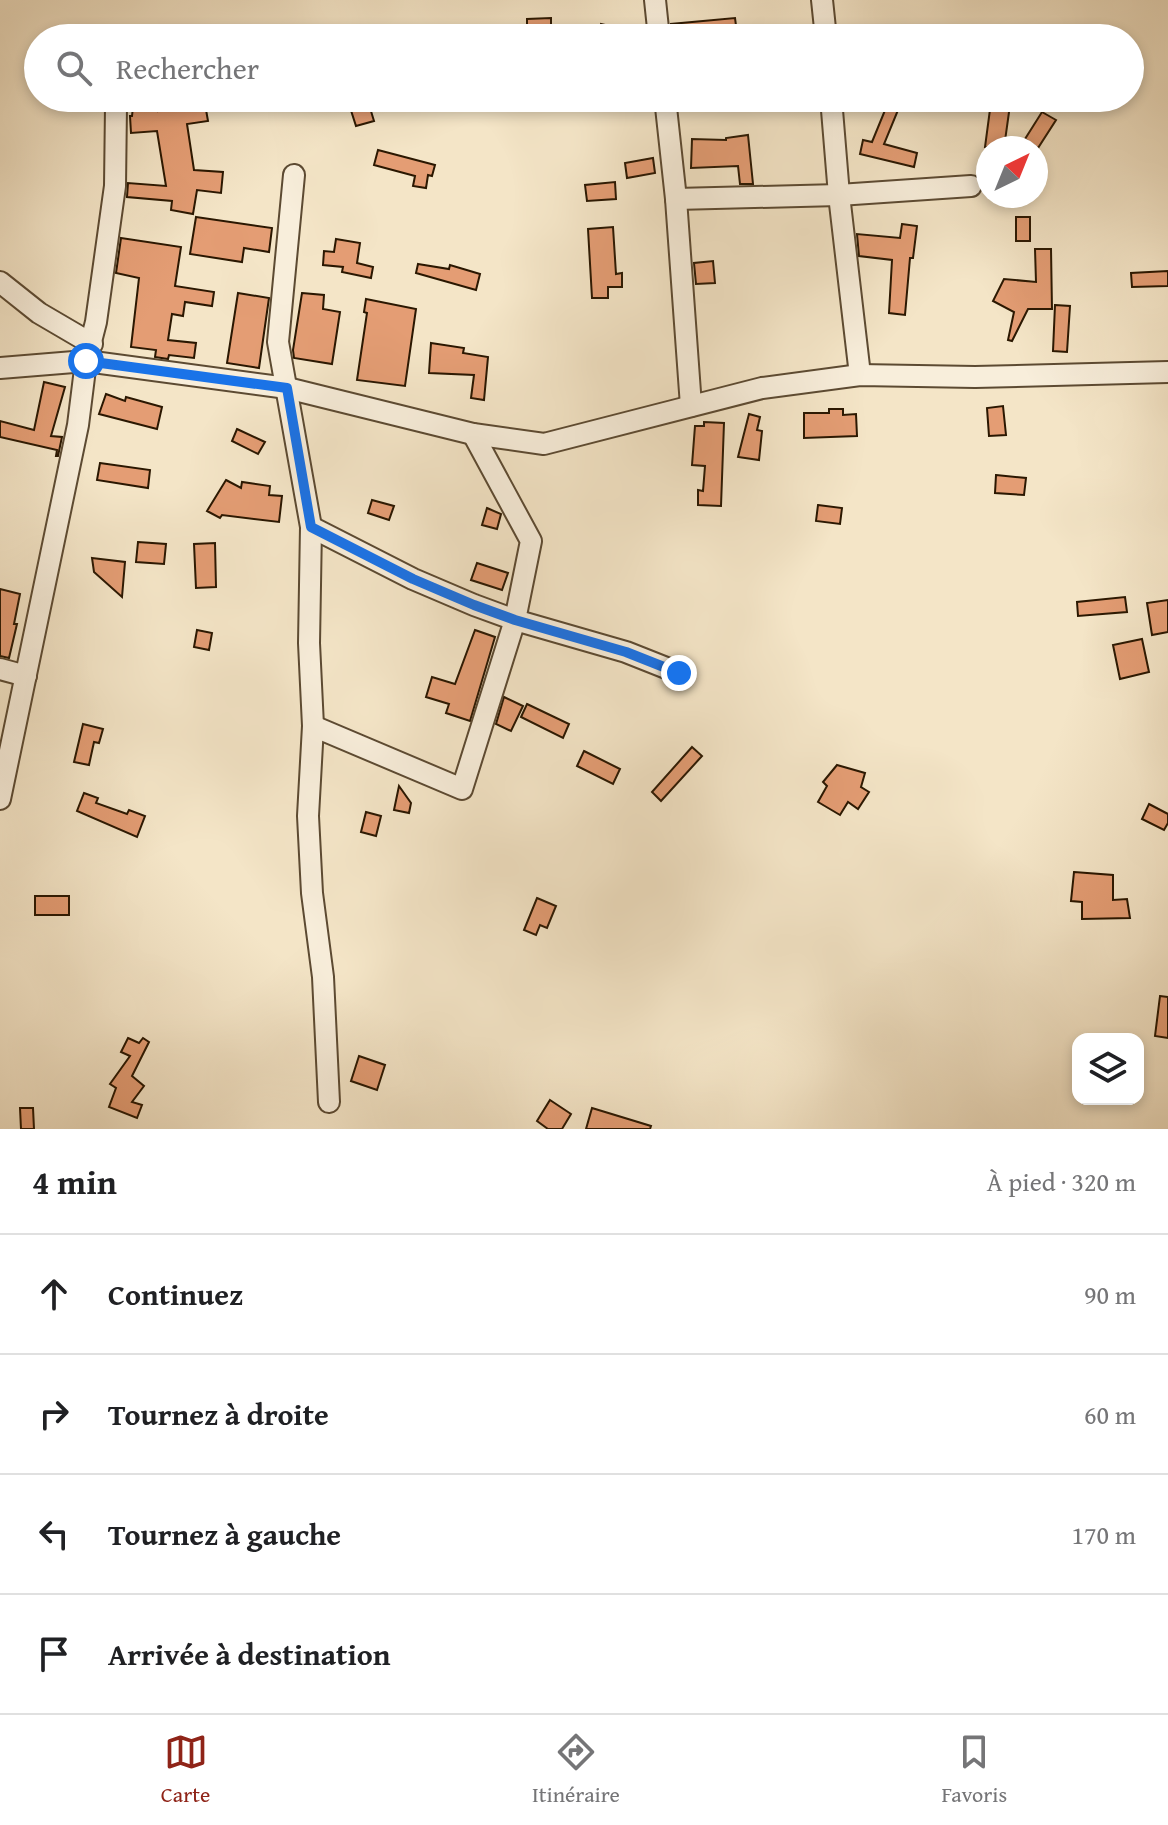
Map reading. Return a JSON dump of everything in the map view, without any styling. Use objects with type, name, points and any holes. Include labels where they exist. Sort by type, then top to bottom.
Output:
[{"type":"street","points":[[655,0],[658,24]]},
{"type":"street","points":[[822,0],[825,24]]},
{"type":"street","points":[[0,799],[78,425],[115,186],[116,112]]},
{"type":"street","points":[[667,112],[691,406]]},
{"type":"street","points":[[832,112],[860,375]]},
{"type":"street","points":[[294,175],[278,342],[311,527],[309,643],[313,726],[308,816],[312,893],[323,977],[329,1102]]},
{"type":"street","points":[[676,199],[839,195],[971,186]]},
{"type":"street","points":[[0,282],[89,353]]},
{"type":"street","points":[[0,368],[89,353],[287,388],[473,434],[544,444],[762,388],[860,375],[975,377],[1168,372]]},
{"type":"street","points":[[313,726],[462,789],[515,620],[531,541],[473,434]]},
{"type":"street","points":[[311,527],[413,579],[515,620],[626,652],[679,673]]},
{"type":"street","points":[[0,669],[26,676]]},
{"type":"building","points":[[551,18],[551,24],[527,24],[527,19]]},
{"type":"building","points":[[735,18],[736,24],[671,24]]},
{"type":"building","points":[[132,112],[206,112],[208,121],[187,124],[194,170],[223,172],[221,193],[197,190],[193,214],[171,210],[172,201],[127,197],[128,183],[166,186],[157,131],[131,133]]},
{"type":"building","points":[[352,112],[371,112],[374,121],[356,126]]},
{"type":"building","points":[[884,112],[897,112],[884,144],[917,153],[914,167],[860,154],[863,140],[872,142]]},
{"type":"building","points":[[990,112],[1009,112],[1006,136],[986,136]]},
{"type":"building","points":[[1042,112],[1056,120],[1046,136],[1027,136]]},
{"type":"building","points":[[748,135],[753,184],[740,184],[738,166],[691,168],[692,139],[726,140]]},
{"type":"building","points":[[378,150],[435,165],[432,176],[428,175],[426,188],[413,186],[415,176],[374,165]]},
{"type":"building","points":[[653,158],[655,173],[627,178],[625,163]]},
{"type":"building","points":[[615,182],[616,199],[587,201],[585,185]]},
{"type":"building","points":[[196,217],[272,228],[269,252],[244,248],[242,262],[190,254]]},
{"type":"building","points":[[1016,217],[1030,217],[1030,241],[1016,241]]},
{"type":"building","points":[[902,224],[917,226],[913,258],[910,258],[905,315],[889,313],[892,260],[859,256],[857,234],[900,238]]},
{"type":"building","points":[[613,227],[616,274],[622,273],[622,287],[608,287],[608,298],[592,298],[588,229]]},
{"type":"building","points":[[121,238],[181,247],[175,286],[214,292],[212,306],[185,302],[183,316],[172,314],[168,340],[196,343],[194,358],[155,357],[156,350],[131,347],[139,278],[116,273]]},
{"type":"building","points":[[336,239],[360,243],[357,263],[373,267],[371,278],[342,272],[343,267],[323,265],[324,251],[334,252]]},
{"type":"building","points":[[1035,249],[1051,249],[1052,309],[1028,309],[1012,341],[1008,340],[1014,312],[993,301],[1004,279],[1036,282]]},
{"type":"building","points":[[713,261],[715,283],[696,284],[694,263]]},
{"type":"building","points":[[418,264],[449,269],[450,265],[480,274],[476,290],[416,273]]},
{"type":"building","points":[[1168,271],[1168,286],[1132,287],[1131,273]]},
{"type":"building","points":[[238,293],[269,298],[259,368],[227,363]]},
{"type":"building","points":[[302,293],[324,295],[323,309],[340,312],[332,364],[294,358]]},
{"type":"building","points":[[366,299],[416,309],[405,386],[357,380],[367,313],[364,312]]},
{"type":"building","points":[[1055,305],[1070,306],[1067,352],[1053,351]]},
{"type":"building","points":[[431,343],[464,348],[463,353],[488,357],[484,400],[471,398],[474,375],[429,373]]},
{"type":"building","points":[[44,382],[65,387],[51,436],[62,437],[58,456],[57,450],[0,437],[0,421],[34,430]]},
{"type":"building","points":[[106,394],[125,401],[126,397],[162,407],[157,429],[99,414]]},
{"type":"building","points":[[1003,406],[1006,435],[989,436],[987,408]]},
{"type":"building","points":[[829,409],[843,409],[843,415],[856,414],[857,436],[804,438],[804,413],[829,413]]},
{"type":"building","points":[[749,414],[760,417],[757,430],[762,431],[759,460],[738,457]]},
{"type":"building","points":[[704,422],[724,423],[721,506],[698,505],[698,490],[703,491],[705,466],[692,465],[695,426],[704,426]]},
{"type":"building","points":[[237,429],[265,442],[258,454],[232,441]]},
{"type":"building","points":[[100,463],[150,470],[148,488],[97,480]]},
{"type":"building","points":[[996,475],[1026,478],[1024,495],[995,493]]},
{"type":"building","points":[[226,480],[241,488],[242,482],[270,486],[269,495],[282,496],[279,522],[222,515],[220,518],[207,511]]},
{"type":"building","points":[[372,500],[394,506],[389,520],[368,513]]},
{"type":"building","points":[[818,505],[842,508],[840,524],[816,521]]},
{"type":"building","points":[[487,508],[501,514],[497,529],[482,525]]},
{"type":"building","points":[[138,542],[166,544],[164,564],[136,562]]},
{"type":"building","points":[[215,543],[216,587],[196,588],[194,544]]},
{"type":"building","points":[[92,558],[125,562],[122,597],[94,572]]},
{"type":"building","points":[[477,563],[508,573],[502,590],[471,580]]},
{"type":"building","points":[[0,589],[20,594],[9,658],[0,656]]},
{"type":"building","points":[[1125,597],[1127,612],[1078,616],[1077,602]]},
{"type":"building","points":[[1168,600],[1168,632],[1152,635],[1147,603]]},
{"type":"building","points":[[197,630],[212,633],[209,650],[194,647]]},
{"type":"building","points":[[475,630],[495,637],[470,721],[446,713],[449,704],[426,697],[432,677],[455,684]]},
{"type":"building","points":[[1142,639],[1149,672],[1120,679],[1113,645]]},
{"type":"building","points":[[504,697],[523,706],[511,731],[496,724]]},
{"type":"building","points":[[527,704],[569,724],[563,738],[521,717]]},
{"type":"building","points":[[83,724],[103,729],[99,743],[94,742],[89,765],[74,762]]},
{"type":"building","points":[[692,747],[702,756],[661,801],[652,792]]},
{"type":"building","points":[[584,751],[620,769],[613,784],[577,766]]},
{"type":"building","points":[[837,765],[865,773],[861,787],[869,792],[858,809],[848,802],[840,815],[818,802],[827,786],[823,782]]},
{"type":"building","points":[[399,786],[411,803],[409,813],[394,810]]},
{"type":"building","points":[[84,793],[98,798],[96,803],[127,814],[129,810],[145,816],[137,837],[77,811]]},
{"type":"building","points":[[1149,804],[1168,814],[1164,830],[1142,819]]},
{"type":"building","points":[[366,812],[381,816],[376,836],[361,832]]},
{"type":"building","points":[[1074,872],[1113,875],[1113,900],[1127,899],[1130,918],[1082,919],[1082,902],[1071,901]]},
{"type":"building","points":[[35,896],[69,896],[69,915],[35,915]]},
{"type":"building","points":[[537,898],[556,906],[547,928],[540,925],[536,935],[524,930]]},
{"type":"building","points":[[1160,996],[1168,997],[1168,1038],[1155,1036]]},
{"type":"building","points":[[128,1038],[139,1043],[143,1038],[149,1042],[132,1076],[144,1086],[132,1102],[142,1105],[137,1118],[109,1107],[116,1088],[110,1084],[130,1056],[121,1052]]},
{"type":"building","points":[[359,1056],[385,1065],[377,1090],[351,1081]]},
{"type":"building","points":[[550,1100],[571,1114],[562,1129],[548,1129],[537,1121]]},
{"type":"building","points":[[20,1108],[33,1108],[34,1129],[21,1129]]},
{"type":"building","points":[[592,1108],[651,1126],[650,1129],[586,1129]]},
{"type":"route","points":[[86,361],[287,388],[311,527],[413,579],[474,605],[626,652],[679,673]]}]
